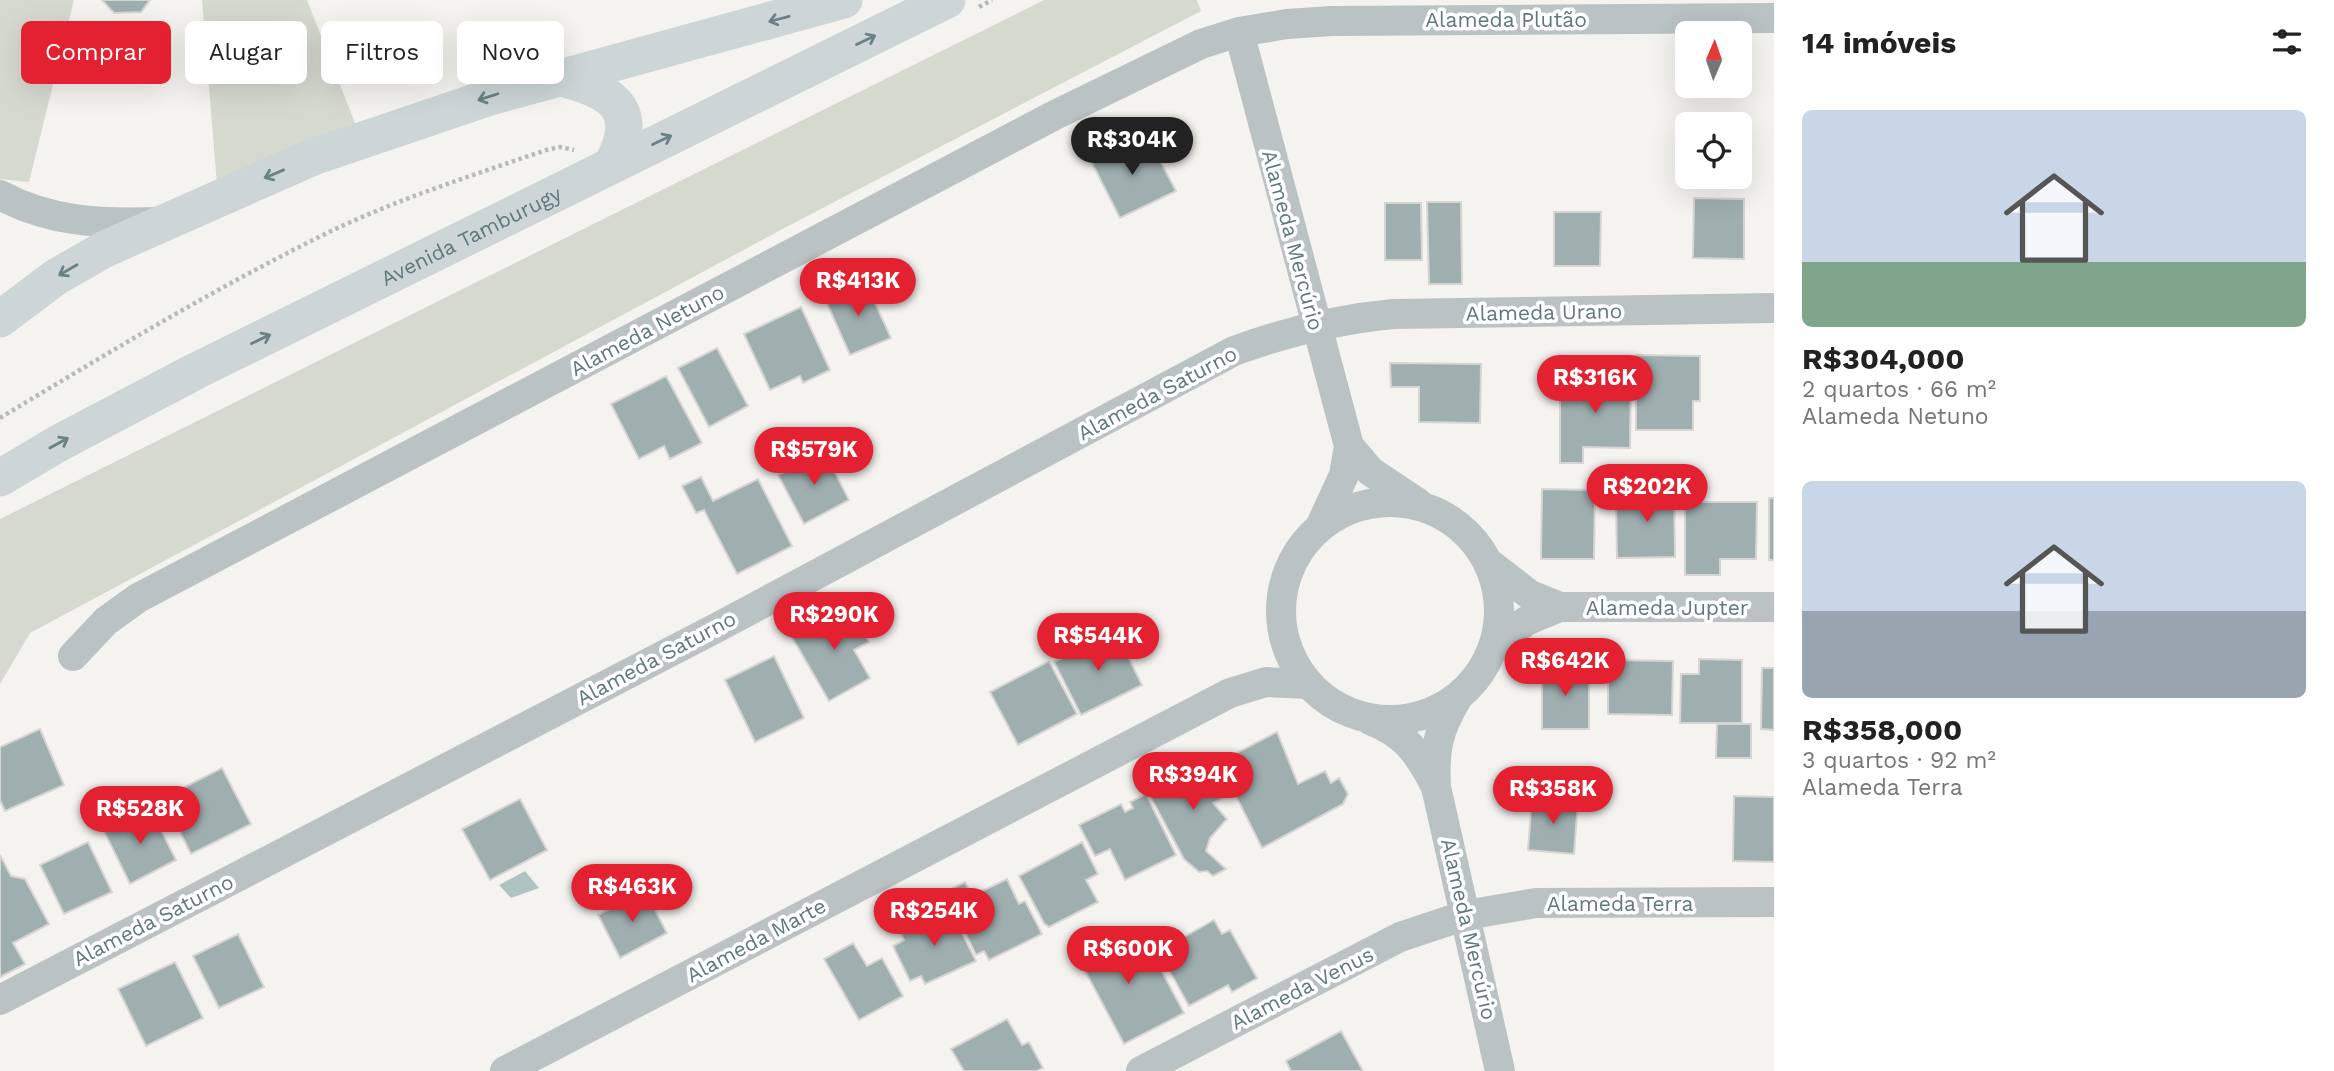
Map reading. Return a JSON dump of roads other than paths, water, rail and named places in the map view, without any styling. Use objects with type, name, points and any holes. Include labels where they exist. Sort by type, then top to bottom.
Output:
[{"type":"main road","points":[[564,75],[844,0]]},
{"type":"main road","name":"Avenida Tamburugy","points":[[0,478],[59,443],[196,371],[947,0]]},
{"type":"main road","points":[[564,79],[605,92],[616,103],[623,117],[624,132],[622,147],[612,164]]},
{"type":"main road","points":[[0,319],[56,277],[105,249],[164,221],[313,157],[535,84]]},
{"type":"street","name":"Alameda Plutão","points":[[1240,32],[1331,21],[1774,18]]},
{"type":"street","name":"Alameda Mercúrio","points":[[1240,32],[1349,446],[1370,471],[1427,508]]},
{"type":"street","name":"Alameda Netuno","points":[[74,656],[106,621],[138,598],[1091,97],[1164,60],[1240,32]]},
{"type":"street","points":[[0,195],[41,213],[72,220],[164,221]]},
{"type":"street","name":"Alameda Urano","points":[[1316,326],[1352,318],[1394,314],[1774,308]]},
{"type":"street","name":"Alameda Saturno","points":[[0,1000],[718,626],[1234,351],[1316,326]]},
{"type":"street","name":"Alameda Mercúrio","points":[[1320,527],[1344,475],[1349,446]]},
{"type":"street","points":[[1399,502],[1427,508],[1452,521],[1473,540],[1489,563],[1499,600],[1500,619],[1494,647],[1480,675],[1458,697],[1428,714],[1393,720],[1358,716],[1331,703],[1308,684],[1291,659],[1282,629],[1281,601],[1287,573],[1300,548],[1320,527],[1344,512],[1371,503],[1399,502]]},
{"type":"street","name":"Alameda Jupter","points":[[1489,563],[1530,595],[1560,607],[1774,607]]},
{"type":"street","name":"Alameda Jupter","points":[[1494,647],[1526,621],[1560,607]]},
{"type":"street","name":"Alameda Marte","points":[[1230,693],[1262,666],[1274,650],[1282,629]]},
{"type":"street","name":"Alameda Marte","points":[[505,1071],[1230,693],[1266,682],[1308,684]]},
{"type":"street","name":"Alameda Mercúrio","points":[[1458,697],[1441,726],[1435,755],[1436,787],[1500,1071]]},
{"type":"street","name":"Alameda Mercúrio","points":[[1358,716],[1389,728],[1404,738],[1419,754],[1436,787]]},
{"type":"street","name":"Alameda Terra","points":[[1466,915],[1535,903],[1774,902]]},
{"type":"street","name":"Alameda Venus","points":[[1141,1071],[1400,937],[1466,915]]}]
